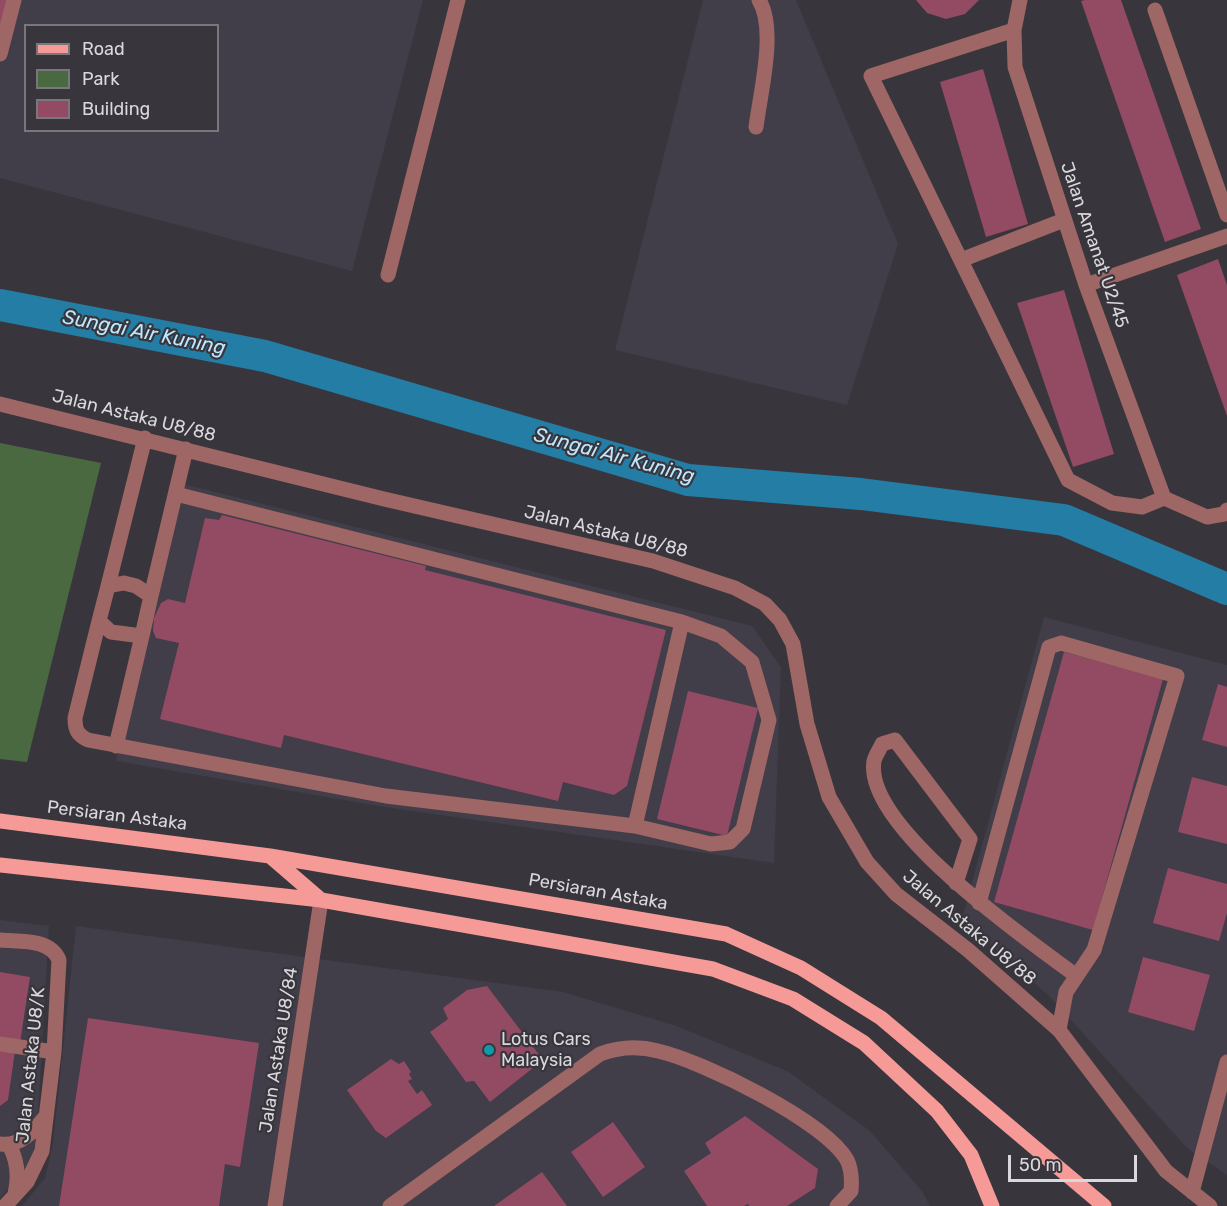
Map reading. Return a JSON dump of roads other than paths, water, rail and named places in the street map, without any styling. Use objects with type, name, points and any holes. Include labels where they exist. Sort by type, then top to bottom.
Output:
[{"type":"main road","name":"Persiaran Astaka","points":[[0,821],[270,856],[726,934],[801,968],[881,1018],[1104,1206]]},
{"type":"main road","points":[[270,856],[321,900]]},
{"type":"main road","points":[[0,865],[321,900],[713,969],[792,999],[864,1043],[937,1111],[971,1155],[992,1206]]},
{"type":"street","points":[[0,54],[14,0]]},
{"type":"street","points":[[388,275],[458,0]]},
{"type":"street","points":[[756,127],[767,40],[763,7],[759,0]]},
{"type":"street","name":"Jalan Amanat U2/45","points":[[1019,0],[1014,30],[1015,67],[1086,285],[1164,498]]},
{"type":"street","points":[[1155,10],[1227,215]]},
{"type":"street","points":[[1014,30],[871,76],[1068,480],[1112,503],[1142,507],[1164,498],[1207,517],[1224,514],[1227,510]]},
{"type":"street","points":[[960,260],[1064,220]]},
{"type":"street","points":[[1086,285],[1227,236]]},
{"type":"street","name":"Jalan Astaka U8/88","points":[[0,404],[145,438],[384,499],[653,561],[735,588],[765,604],[780,620],[793,644],[807,724],[829,797],[867,862],[896,894],[968,950],[1059,1030],[1166,1172],[1210,1206]]},
{"type":"street","points":[[145,438],[75,727],[80,736],[116,746],[386,796],[635,826],[711,844],[729,842],[743,829],[769,720],[752,662],[721,636],[682,622],[176,494]]},
{"type":"street","points":[[116,746],[186,449]]},
{"type":"street","points":[[108,586],[124,583],[136,586],[151,596]]},
{"type":"street","points":[[99,621],[111,632],[142,636]]},
{"type":"street","points":[[635,826],[682,622]]},
{"type":"street","points":[[979,903],[1049,647],[1061,642],[1177,676],[1094,950],[1075,975],[1066,992],[1059,1030]]},
{"type":"street","points":[[956,883],[970,839],[895,740],[882,744],[874,760],[885,803],[916,843],[956,883],[979,903],[1075,975]]},
{"type":"street","name":"Jalan Astaka U8/84","points":[[275,1206],[321,900]]},
{"type":"street","name":"Jalan Astaka U8/K","points":[[0,940],[45,945],[56,953],[59,960],[54,1052],[42,1151],[36,1168],[9,1201]]},
{"type":"street","points":[[0,1044],[54,1052]]},
{"type":"street","points":[[390,1206],[600,1054],[632,1048],[657,1050],[752,1089],[825,1137],[846,1159],[852,1174],[851,1191],[837,1206]]},
{"type":"street","points":[[1191,1192],[1227,1062]]},
{"type":"street","points":[[9,1201],[18,1178],[14,1154],[5,1145],[34,1131],[46,1116]]},
{"type":"waterway","name":"Sungai Air Kuning","points":[[0,305],[265,356],[688,480],[861,494],[1064,520],[1227,589]]},
{"type":"place","name":"Lotus Cars Malaysia","points":[[489,1050]]}]
